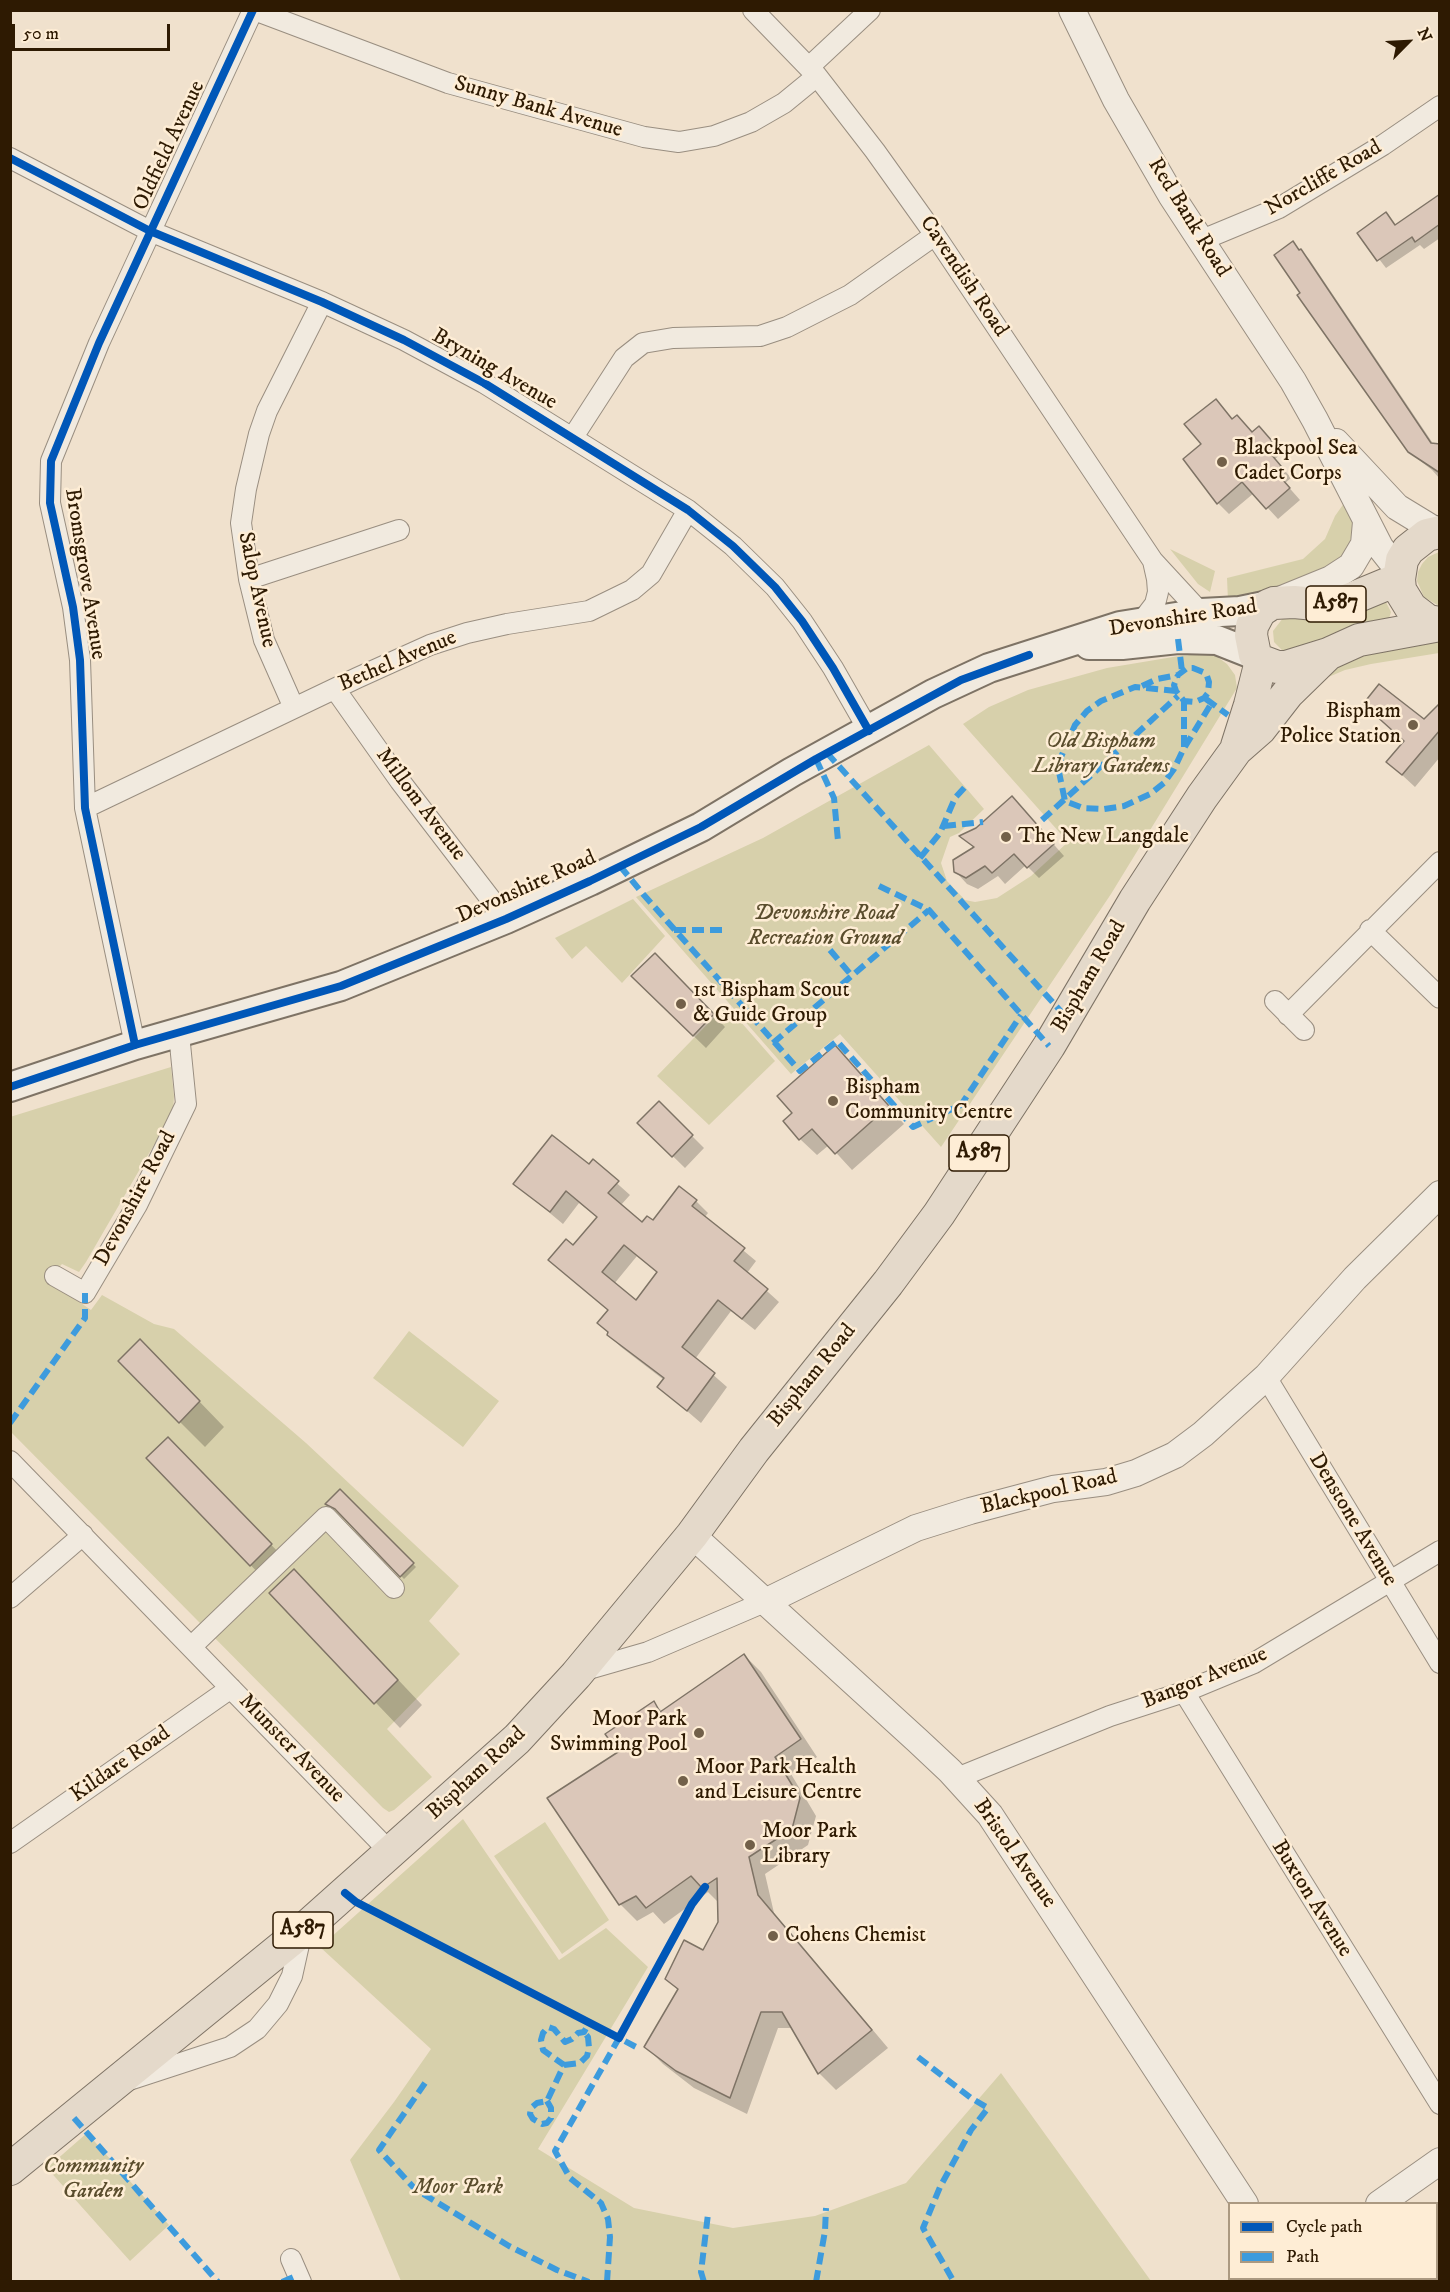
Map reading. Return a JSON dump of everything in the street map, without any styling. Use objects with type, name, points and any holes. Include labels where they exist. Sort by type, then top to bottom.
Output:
[{"type":"main road","points":[[1399,575],[1402,560],[1416,541],[1439,532]]},
{"type":"main road","name":"A587","points":[[1399,575],[1404,600],[1428,621],[1440,624],[1359,640],[1328,654],[1286,667],[1277,667],[1258,658],[1252,644],[1252,626],[1260,611],[1272,604],[1341,603],[1399,575]]},
{"type":"main road","name":"Devonshire Road","points":[[10,1087],[135,1045],[341,986],[506,919],[701,827],[792,772],[961,680],[1120,626],[1201,613],[1240,611],[1272,604]]},
{"type":"main road","name":"Devonshire Road","points":[[1063,644],[1122,645],[1178,639],[1216,640],[1258,658]]},
{"type":"main road","name":"Bispham Road","points":[[10,2169],[302,1930],[517,1739],[579,1671],[692,1535],[754,1450],[888,1283],[939,1214],[1049,1046],[1135,900],[1236,750],[1260,729],[1288,693],[1328,654]]},
{"type":"main road","name":"Bispham Road","points":[[1236,750],[1250,705],[1258,658]]},
{"type":"street","name":"Cavendish Road","points":[[753,10],[813,71],[875,151],[936,235],[1153,561],[1201,613]]},
{"type":"street","name":"Sunny Bank Avenue","points":[[248,12],[448,82],[644,137],[679,142],[714,136],[751,122],[784,104],[870,10]]},
{"type":"street","name":"Red Bank Road","points":[[1072,10],[1116,100],[1171,195],[1293,381],[1366,522],[1399,575]]},
{"type":"street","name":"Oldfield Avenue","points":[[150,231],[248,12]]},
{"type":"street","name":"Norcliffe Road","points":[[1202,240],[1279,208],[1383,146],[1440,106]]},
{"type":"street","name":"Bryning Avenue","points":[[10,158],[150,231],[322,302],[404,340],[573,437],[688,510],[733,546],[775,587],[815,640],[868,731]]},
{"type":"street","name":"Bromsgrove Avenue","points":[[135,1045],[85,808],[80,660],[73,607],[50,503],[51,461],[99,343],[150,231]]},
{"type":"street","points":[[573,437],[624,358],[643,343],[673,338],[760,336],[787,327],[850,295],[936,235]]},
{"type":"street","name":"Salop Avenue","points":[[294,708],[264,640],[249,579],[241,524],[246,489],[267,411],[322,302]]},
{"type":"street","name":"Red Bank Road","points":[[1315,420],[1384,495],[1413,518],[1439,532]]},
{"type":"street","name":"Bethel Avenue","points":[[85,808],[430,645],[467,633],[507,624],[589,611],[632,590],[651,574],[688,510]]},
{"type":"street","points":[[1272,604],[1331,579],[1352,566],[1364,544],[1366,522]]},
{"type":"street","points":[[249,579],[399,530]]},
{"type":"street","name":"Cavendish Road","points":[[1142,621],[1155,604],[1158,592],[1153,561]]},
{"type":"street","name":"Millom Avenue","points":[[335,689],[400,781],[506,919]]},
{"type":"street","points":[[1304,1030],[1281,1008],[1370,930],[1440,862]]},
{"type":"street","points":[[1370,930],[1440,998]]},
{"type":"street","name":"Devonshire Road","points":[[55,1276],[85,1293],[137,1205],[186,1104],[179,1034]]},
{"type":"street","name":"Blackpool Road","points":[[579,1671],[648,1652],[767,1601],[916,1528],[1053,1489],[1106,1482],[1136,1473],[1175,1455],[1203,1434],[1266,1377],[1355,1278],[1440,1194]]},
{"type":"street","name":"Denstone Avenue","points":[[1266,1377],[1440,1663]]},
{"type":"street","name":"Munster Avenue","points":[[10,1461],[390,1852]]},
{"type":"street","points":[[191,1647],[326,1517],[394,1588]]},
{"type":"street","points":[[10,1598],[83,1535]]},
{"type":"street","name":"Bristol Avenue","points":[[692,1535],[767,1601],[957,1778],[990,1815],[1244,2202]]},
{"type":"street","name":"Bangor Avenue","points":[[957,1778],[1110,1716],[1184,1692],[1254,1663],[1440,1551]]},
{"type":"street","name":"Kildare Road","points":[[10,1843],[231,1688]]},
{"type":"street","name":"Buxton Avenue","points":[[1184,1692],[1440,2104]]},
{"type":"street","name":"Bispham Road","points":[[112,2086],[230,2047],[257,2029],[278,2004],[292,1976],[302,1930]]},
{"type":"street","points":[[1381,2202],[1440,2161]]},
{"type":"street","points":[[291,2259],[301,2282]]},
{"type":"green space","points":[[1347,499],[1353,517],[1353,528],[1350,542],[1334,569],[1282,587],[1228,601],[1227,578],[1303,559],[1325,539],[1335,516]]},
{"type":"green space","points":[[1170,549],[1215,571],[1210,592],[1198,584]]},
{"type":"green space","points":[[1440,552],[1439,606],[1424,597],[1417,581],[1422,564],[1428,557]]},
{"type":"green space","points":[[1385,600],[1391,612],[1389,619],[1339,632],[1315,644],[1284,652],[1274,642],[1273,631],[1283,618]]},
{"type":"green space","points":[[1439,632],[1439,653],[1371,664],[1345,670],[1326,678],[1351,647]]},
{"type":"green space","points":[[1212,653],[1227,664],[1235,675],[1237,688],[1111,894],[941,1147],[840,1034],[791,1074],[636,897],[763,838],[929,745],[984,809],[959,833],[950,837],[941,863],[947,881],[965,900],[975,902],[997,898],[1031,876],[1068,842],[963,724],[989,707],[1028,690],[1107,668]]},
{"type":"green space","points":[[633,899],[665,936],[622,983],[586,946],[572,959],[555,938]]},
{"type":"green space","points":[[726,1005],[775,1061],[709,1125],[657,1076]]},
{"type":"green space","points":[[171,1067],[173,1112],[86,1262],[79,1272],[62,1264],[47,1280],[91,1310],[102,1295],[154,1324],[174,1329],[306,1443],[459,1586],[429,1621],[460,1654],[387,1729],[432,1777],[389,1812],[11,1432],[10,1117]]},
{"type":"green space","points":[[409,1331],[499,1401],[463,1447],[373,1378]]},
{"type":"green space","name":"Moor Park","points":[[463,1819],[559,1960],[606,1928],[648,1967],[538,2149],[634,2208],[733,2228],[815,2216],[906,2183],[1001,2073],[1151,2281],[401,2281],[350,2160],[431,2049],[320,1947]]},
{"type":"green space","points":[[545,1822],[609,1920],[562,1954],[494,1856]]},
{"type":"green space","name":"Community Garden","points":[[87,2133],[169,2225],[130,2261],[47,2168]]},
{"type":"building","points":[[1440,194],[1440,224],[1415,242],[1412,237],[1377,261],[1357,233],[1386,212],[1395,225]]},
{"type":"building","points":[[1293,241],[1299,250],[1301,249],[1431,443],[1440,444],[1440,473],[1408,452],[1297,295],[1300,293],[1274,255]]},
{"type":"building","name":"Blackpool Sea Cadet Corps","points":[[1216,399],[1232,419],[1237,415],[1252,432],[1259,426],[1272,441],[1265,447],[1281,466],[1275,471],[1290,488],[1266,509],[1242,482],[1217,504],[1183,459],[1201,444],[1184,424]]},
{"type":"building","name":"Bispham Police Station","points":[[1379,684],[1424,719],[1440,703],[1440,730],[1402,775],[1386,762],[1404,741],[1363,704]]},
{"type":"building","name":"The New Langdale","points":[[1012,796],[1054,844],[1027,868],[1014,854],[992,873],[985,866],[966,878],[954,872],[953,860],[974,847],[959,836],[976,828]]},
{"type":"building","name":"1st Bispham Scout & Guide Group","points":[[655,953],[714,1014],[693,1036],[631,976]]},
{"type":"building","name":"Bispham Community Centre","points":[[835,1045],[889,1106],[835,1154],[812,1129],[799,1140],[783,1121],[792,1113],[777,1096]]},
{"type":"building","points":[[659,1101],[693,1135],[672,1157],[637,1123]]},
{"type":"building","points":[[552,1135],[589,1164],[593,1159],[619,1181],[608,1193],[642,1222],[647,1216],[653,1220],[679,1186],[697,1200],[692,1206],[745,1248],[734,1261],[768,1289],[742,1319],[718,1300],[682,1347],[715,1373],[687,1411],[657,1387],[664,1378],[607,1335],[608,1332],[597,1323],[608,1310],[548,1260],[566,1239],[573,1245],[597,1217],[566,1191],[550,1212],[513,1184]],"holes":[[[624,1245],[657,1272],[636,1300],[602,1272]]]},
{"type":"building","points":[[140,1339],[200,1401],[179,1423],[118,1361]]},
{"type":"building","points":[[168,1437],[272,1544],[250,1566],[146,1458]]},
{"type":"building","points":[[340,1489],[414,1563],[400,1577],[335,1509],[325,1504]]},
{"type":"building","points":[[294,1569],[398,1680],[374,1704],[269,1593]]},
{"type":"building","points":[[744,1654],[801,1739],[775,1757],[800,1798],[792,1829],[749,1857],[758,1895],[872,2030],[818,2074],[782,2012],[761,2012],[730,2098],[676,2071],[644,2047],[678,1989],[665,1979],[684,1940],[703,1950],[718,1922],[717,1878],[702,1888],[691,1876],[646,1908],[636,1896],[619,1905],[547,1798],[618,1752],[605,1734],[654,1701],[660,1712]]},
{"type":"marked path","points":[[1178,639],[1182,671]]},
{"type":"marked path","points":[[1142,686],[1157,679],[1178,675],[1187,668],[1193,668],[1207,676],[1208,693],[1204,698],[1195,702],[1184,701],[1174,685],[1178,675]]},
{"type":"marked path","points":[[1176,691],[1135,687],[1101,701],[1087,711],[1075,725],[1061,757],[1059,772],[1065,801],[1083,808],[1104,809],[1124,806],[1150,794],[1164,783],[1174,769],[1211,704]]},
{"type":"marked path","points":[[1042,820],[1178,696]]},
{"type":"marked path","points":[[1206,699],[1228,715]]},
{"type":"marked path","points":[[1184,701],[1184,747]]},
{"type":"marked path","points":[[827,753],[1066,1017]]},
{"type":"marked path","points":[[816,759],[834,798],[838,841]]},
{"type":"marked path","points":[[920,858],[940,833],[955,798],[965,787]]},
{"type":"marked path","points":[[944,826],[983,822]]},
{"type":"marked path","points":[[620,866],[800,1071],[837,1041],[913,1127],[961,1105],[1021,1015]]},
{"type":"marked path","points":[[879,886],[929,910],[1049,1046]]},
{"type":"marked path","points":[[773,1043],[929,910]]},
{"type":"marked path","points":[[674,930],[724,930]]},
{"type":"marked path","points":[[830,950],[852,976]]},
{"type":"marked path","points":[[10,1423],[85,1318],[85,1293]]},
{"type":"marked path","points":[[547,2101],[551,2108],[551,2118],[547,2123],[542,2124],[533,2119],[530,2114],[531,2108],[537,2103],[547,2101],[564,2065],[543,2050],[541,2040],[543,2033],[548,2027],[554,2029],[565,2042],[578,2033],[584,2032],[589,2023]]},
{"type":"marked path","points":[[564,2065],[580,2063],[587,2056],[588,2037],[584,2032]]},
{"type":"marked path","points":[[607,2282],[610,2237],[608,2219],[601,2203],[570,2178],[555,2151],[619,2038],[638,2048]]},
{"type":"marked path","points":[[918,2057],[971,2098],[988,2108],[971,2130],[940,2187],[923,2228],[954,2282]]},
{"type":"marked path","points":[[425,2083],[379,2150],[415,2189],[509,2246],[557,2270],[589,2282]]},
{"type":"marked path","points":[[74,2118],[218,2282]]},
{"type":"marked path","points":[[816,2282],[825,2231],[826,2208]]},
{"type":"marked path","points":[[704,2282],[701,2272],[708,2214]]},
{"type":"marked path","points":[[282,2282],[298,2275]]},
{"type":"cycle path","points":[[135,1045],[85,808],[80,660],[73,607],[50,503],[51,461],[99,343],[253,10]]},
{"type":"cycle path","points":[[10,158],[150,231],[322,302],[404,340],[484,383],[688,510],[733,546],[775,587],[802,621],[833,668],[869,731]]},
{"type":"cycle path","points":[[10,1087],[135,1045],[341,986],[506,919],[701,827],[816,759],[961,680],[1029,655]]},
{"type":"cycle path","points":[[345,1893],[356,1902],[619,2038],[692,1904],[705,1887]]},
{"type":"place","name":"Blackpool Sea Cadet Corps","points":[[1222,462]]},
{"type":"place","name":"Bispham Police Station","points":[[1413,725]]},
{"type":"place","name":"The New Langdale","points":[[1006,837]]},
{"type":"place","name":"1st Bispham Scout & Guide Group","points":[[681,1004]]},
{"type":"place","name":"Bispham Community Centre","points":[[833,1101]]},
{"type":"place","name":"Moor Park Swimming Pool","points":[[699,1733]]},
{"type":"place","name":"Moor Park Health and Leisure Centre","points":[[683,1781]]},
{"type":"place","name":"Moor Park Library","points":[[750,1845]]},
{"type":"place","name":"Cohens Chemist","points":[[773,1936]]},
{"type":"park label","name":"Old Bispham Library Gardens","points":[[1101,754]]},
{"type":"park label","name":"Devonshire Road Recreation Ground","points":[[825,926]]}]
